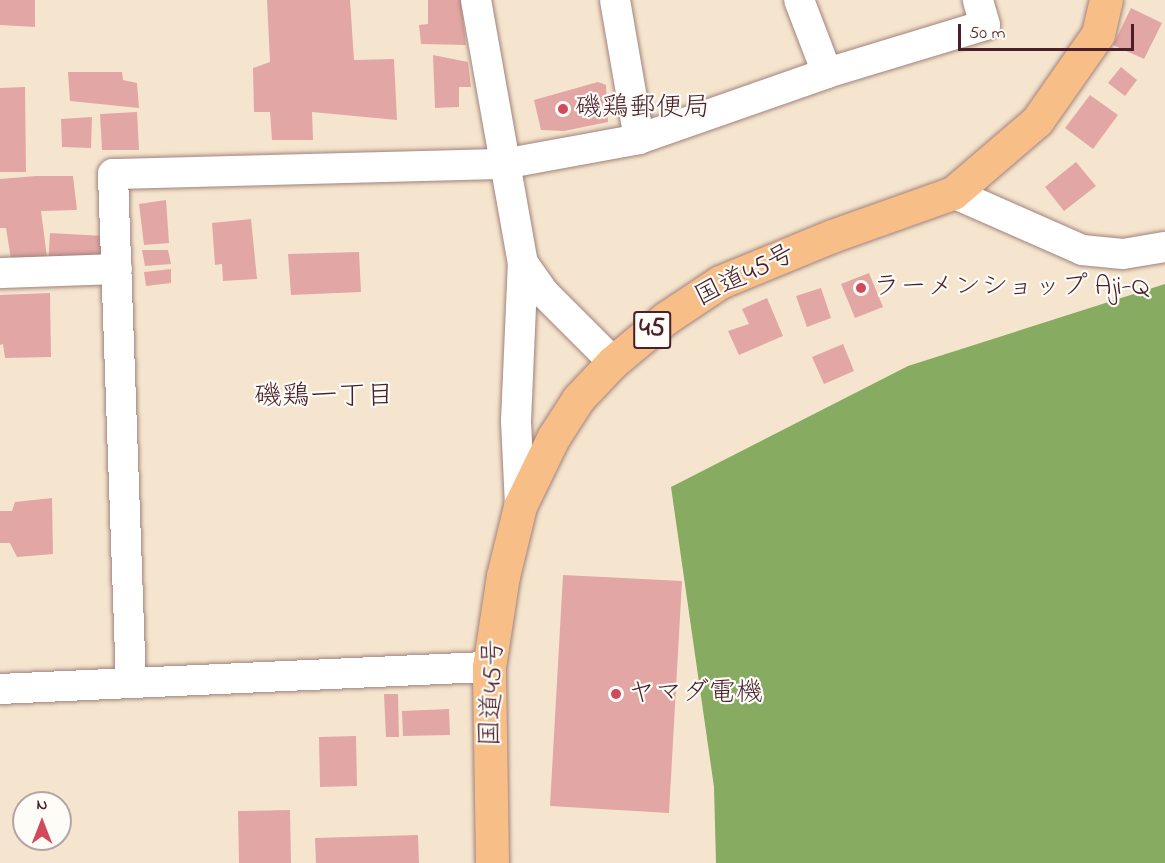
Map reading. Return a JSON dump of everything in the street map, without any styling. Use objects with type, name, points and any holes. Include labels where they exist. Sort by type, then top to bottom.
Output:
[{"type":"highway","name":"国道45号","points":[[492,863],[489,667],[503,576],[520,506],[553,438],[578,399],[613,362],[666,318],[720,282],[832,236],[953,193],[1037,121],[1098,34],[1106,0]]},
{"type":"street","points":[[476,0],[503,164],[523,263],[516,421],[520,506]]},
{"type":"street","points":[[615,0],[639,139]]},
{"type":"street","points":[[799,0],[827,73]]},
{"type":"street","points":[[131,683],[113,174],[503,164],[639,139],[827,73],[985,25],[978,0]]},
{"type":"street","points":[[953,193],[1082,250],[1123,254],[1165,247]]},
{"type":"street","points":[[523,263],[544,293],[613,362]]},
{"type":"street","points":[[0,273],[117,269]]},
{"type":"street","points":[[0,689],[489,667]]},
{"type":"green space","points":[[1165,284],[1165,863],[716,863],[714,787],[671,487],[908,366]]},
{"type":"building","points":[[0,0],[35,0],[35,27],[0,25]]},
{"type":"building","points":[[267,0],[350,0],[354,60],[394,59],[397,120],[312,112],[313,140],[272,140],[270,112],[254,112],[253,68],[270,62]]},
{"type":"building","points":[[428,0],[461,0],[466,45],[421,44],[419,25],[428,24]]},
{"type":"building","points":[[1131,8],[1162,23],[1144,59],[1113,45]]},
{"type":"building","points":[[433,55],[468,62],[471,87],[459,87],[459,107],[435,108]]},
{"type":"building","points":[[1121,67],[1137,80],[1125,96],[1108,83]]},
{"type":"building","points":[[68,72],[122,72],[123,80],[137,83],[139,108],[70,101]]},
{"type":"building","points":[[598,82],[606,85],[608,122],[564,131],[541,130],[534,100]]},
{"type":"building","points":[[25,87],[26,172],[0,172],[0,88]]},
{"type":"building","points":[[1090,95],[1118,115],[1093,149],[1065,128]]},
{"type":"building","points":[[137,112],[139,150],[102,150],[100,114]]},
{"type":"building","points":[[92,117],[91,148],[62,147],[61,119]]},
{"type":"building","points":[[1076,162],[1096,186],[1064,211],[1045,187]]},
{"type":"building","points":[[73,176],[77,210],[41,211],[48,265],[13,272],[6,228],[0,228],[0,179]]},
{"type":"building","points":[[166,200],[169,243],[144,245],[139,204]]},
{"type":"building","points":[[251,219],[257,279],[223,281],[222,264],[215,265],[212,223]]},
{"type":"building","points":[[50,233],[104,236],[110,263],[48,265]]},
{"type":"building","points":[[142,250],[168,250],[171,264],[145,266]]},
{"type":"building","points":[[359,252],[361,292],[291,295],[288,254]]},
{"type":"building","points":[[171,269],[171,283],[146,286],[144,272]]},
{"type":"building","points":[[869,273],[883,307],[855,318],[841,284]]},
{"type":"building","points":[[821,288],[831,318],[807,327],[796,296]]},
{"type":"building","points":[[50,293],[51,357],[5,358],[3,344],[0,345],[0,295]]},
{"type":"building","points":[[767,298],[783,336],[739,355],[728,331],[749,324],[742,309]]},
{"type":"building","points":[[843,344],[854,371],[824,384],[812,357]]},
{"type":"building","points":[[52,498],[53,554],[17,557],[10,543],[0,543],[0,511],[12,511],[15,502]]},
{"type":"building","name":"ヤマダ電機","points":[[563,575],[682,581],[669,813],[550,806]]},
{"type":"building","points":[[384,694],[398,694],[399,737],[386,737]]},
{"type":"building","points":[[449,709],[450,735],[403,736],[402,711]]},
{"type":"building","points":[[356,736],[357,786],[320,787],[319,737]]},
{"type":"building","points":[[290,810],[291,863],[239,863],[238,811]]},
{"type":"building","points":[[418,835],[419,863],[316,863],[315,838]]},
{"type":"place","name":"磯鶏郵便局","points":[[563,109]]},
{"type":"place","name":"ラーメンショップ Aji-Q","points":[[861,288]]},
{"type":"place","name":"ヤマダ電機","points":[[616,694]]},
{"type":"district","name":"磯鶏一丁目","points":[[324,398]]}]
